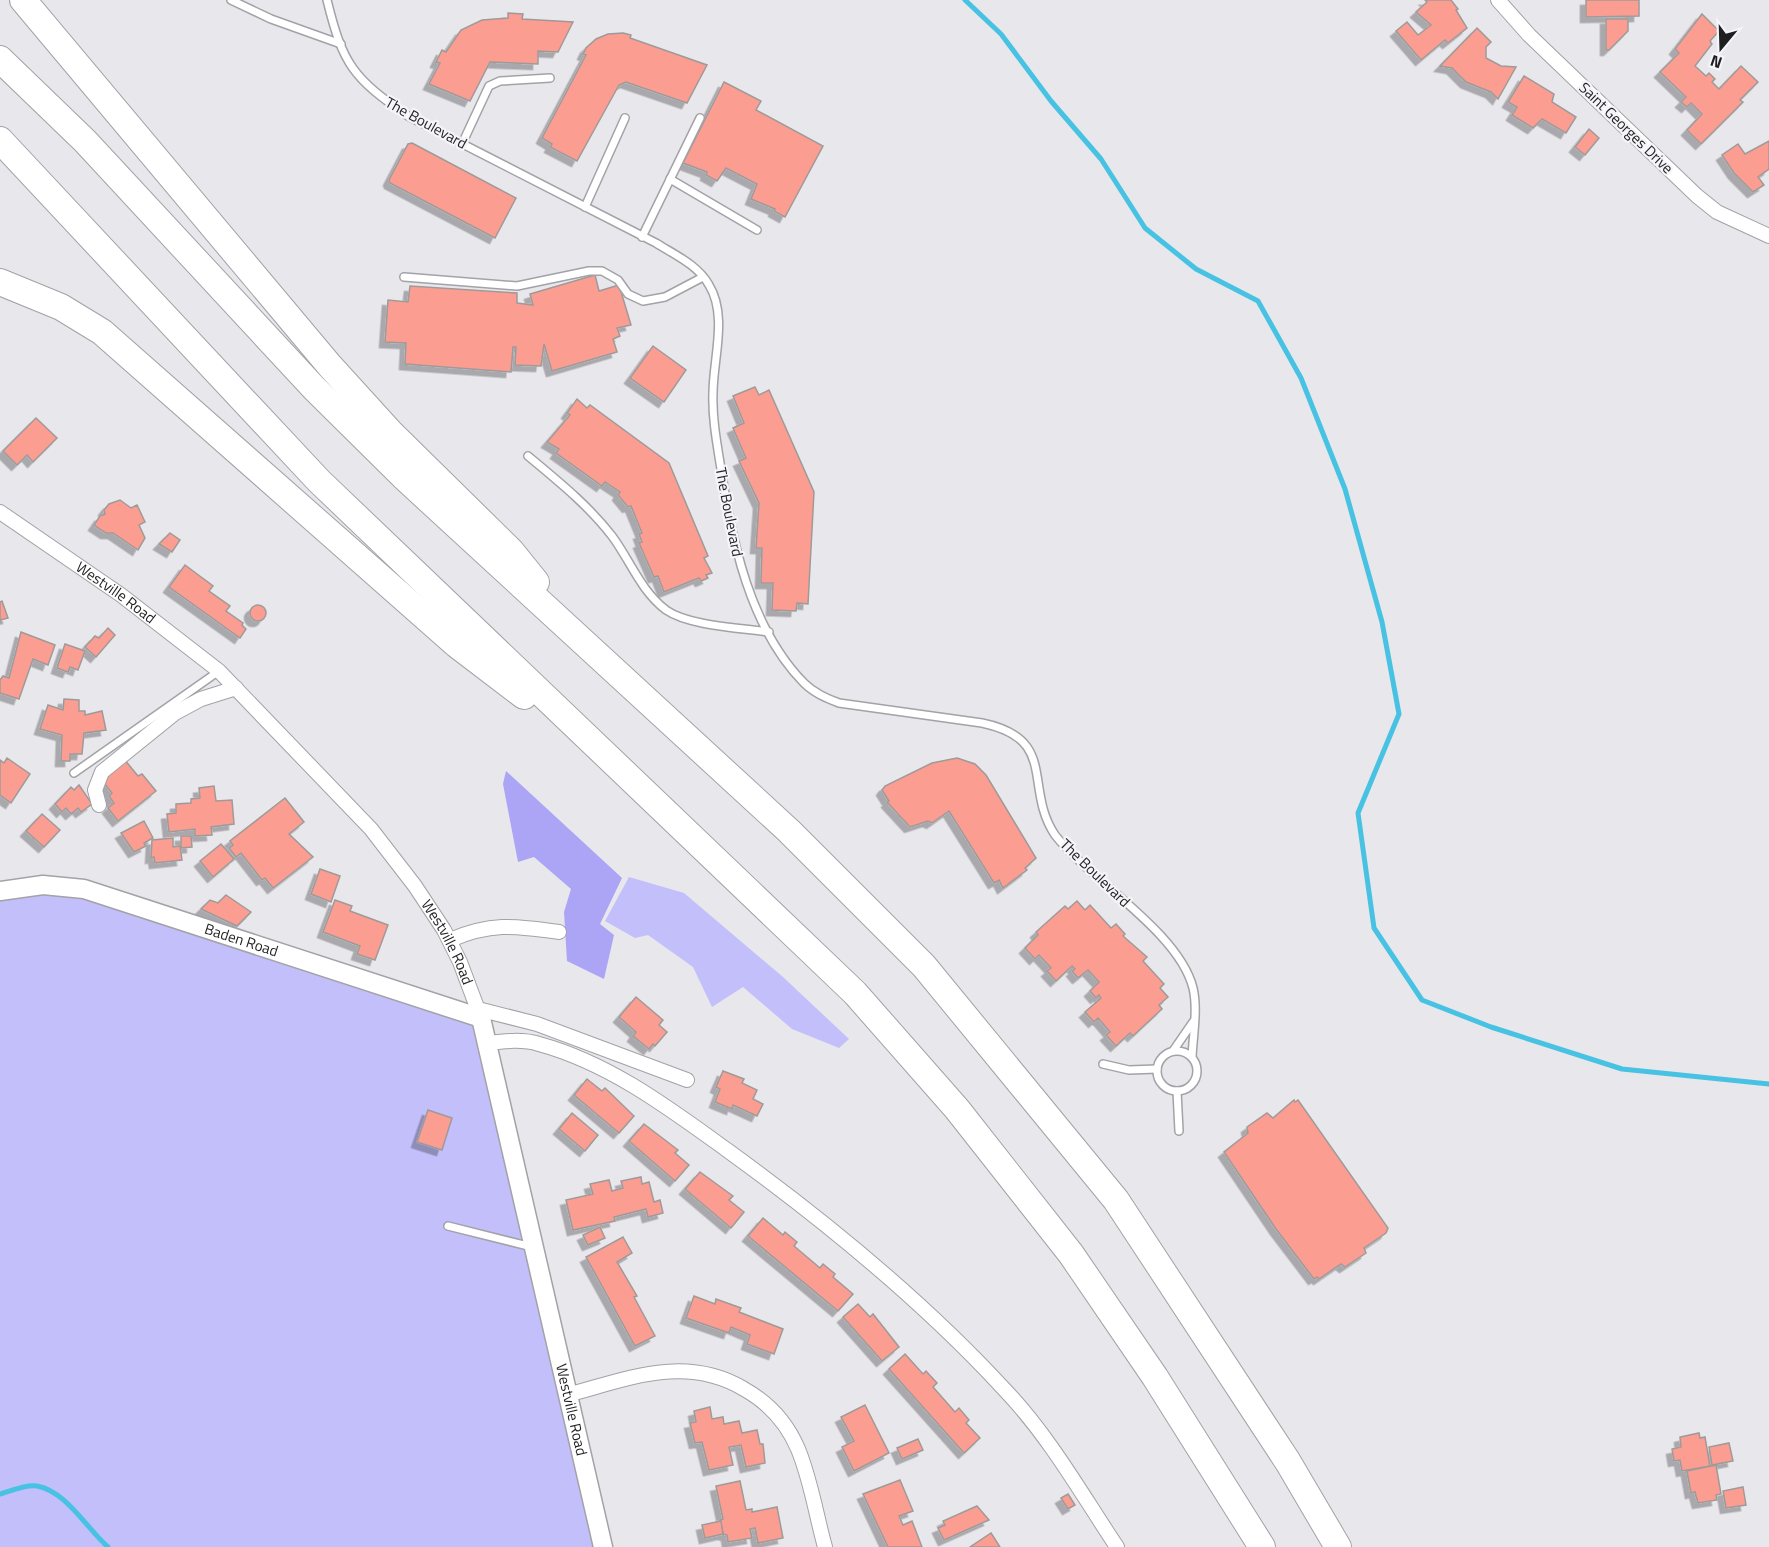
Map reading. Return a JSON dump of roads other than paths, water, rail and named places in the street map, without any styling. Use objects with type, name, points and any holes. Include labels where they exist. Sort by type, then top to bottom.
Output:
[{"type":"highway","points":[[23,0],[330,366],[390,432],[511,551],[596,656]]},
{"type":"highway","points":[[0,59],[85,141],[314,388],[406,479],[789,831],[924,966],[1030,1092],[1116,1200],[1288,1462],[1338,1547]]},
{"type":"highway","points":[[0,140],[320,481],[855,993],[957,1109],[1071,1254],[1155,1377],[1262,1547]]},
{"type":"highway","points":[[0,282],[61,307],[102,332],[457,645],[607,757]]},
{"type":"street","name":"Saint Georges Drive","points":[[1498,0],[1529,35],[1697,196],[1718,212],[1769,236]]},
{"type":"street","name":"Westville Road","points":[[2,517],[121,595],[219,671],[371,829],[415,886],[450,940],[480,1013],[489,1043],[603,1547]]},
{"type":"street","points":[[99,805],[95,790],[102,772],[175,713],[201,699],[236,688]]},
{"type":"street","name":"Baden Road","points":[[0,891],[43,885],[84,889],[480,1013]]},
{"type":"street","points":[[450,940],[475,929],[493,927],[520,927],[559,932]]},
{"type":"street","points":[[480,1013],[537,1024],[687,1080]]},
{"type":"street","points":[[489,1043],[509,1041],[536,1043],[597,1066],[630,1084],[691,1124],[788,1194],[902,1292],[1005,1389],[1043,1435],[1117,1547]]},
{"type":"street","points":[[567,1395],[674,1370],[705,1371],[734,1383],[762,1399],[784,1422],[798,1450],[825,1547]]},
{"type":"lane","points":[[231,0],[308,33],[341,44]]},
{"type":"lane","name":"The Boulevard","points":[[327,0],[341,44],[356,75],[373,92],[408,116],[642,237],[690,264],[703,277],[710,286],[718,312],[712,392],[716,436],[736,557],[753,601],[769,632],[803,682],[820,695],[855,706],[992,725],[1016,734],[1035,759],[1048,824],[1064,846],[1132,908],[1179,958],[1193,988],[1192,1057]]},
{"type":"lane","points":[[462,144],[489,86],[500,81],[550,78]]},
{"type":"lane","points":[[585,207],[625,117]]},
{"type":"lane","points":[[642,237],[700,118]]},
{"type":"lane","points":[[670,179],[757,230]]},
{"type":"lane","points":[[404,277],[517,286],[589,271],[602,271],[618,280],[628,294],[643,302],[665,297],[703,277]]},
{"type":"lane","points":[[528,456],[598,519],[614,539],[630,569],[667,611],[723,626],[769,632]]},
{"type":"lane","points":[[74,773],[219,671]]},
{"type":"lane","points":[[1173,1051],[1180,1051],[1192,1057],[1197,1069],[1194,1081],[1184,1090],[1178,1091],[1165,1087],[1157,1076],[1157,1069],[1162,1057],[1173,1051],[1194,1020]]},
{"type":"lane","points":[[1103,1065],[1129,1070],[1157,1069]]},
{"type":"lane","points":[[1178,1091],[1179,1131]]},
{"type":"lane","points":[[448,1226],[534,1247]]},
{"type":"waterway","points":[[965,0],[1001,34],[1051,101],[1101,159],[1145,228],[1196,269],[1258,301],[1301,378],[1345,489],[1382,622],[1399,714],[1358,813],[1374,928],[1422,1000],[1491,1027],[1622,1069],[1769,1084]]},
{"type":"waterway","points":[[0,1494],[28,1486],[48,1489],[67,1503],[108,1547]]}]
